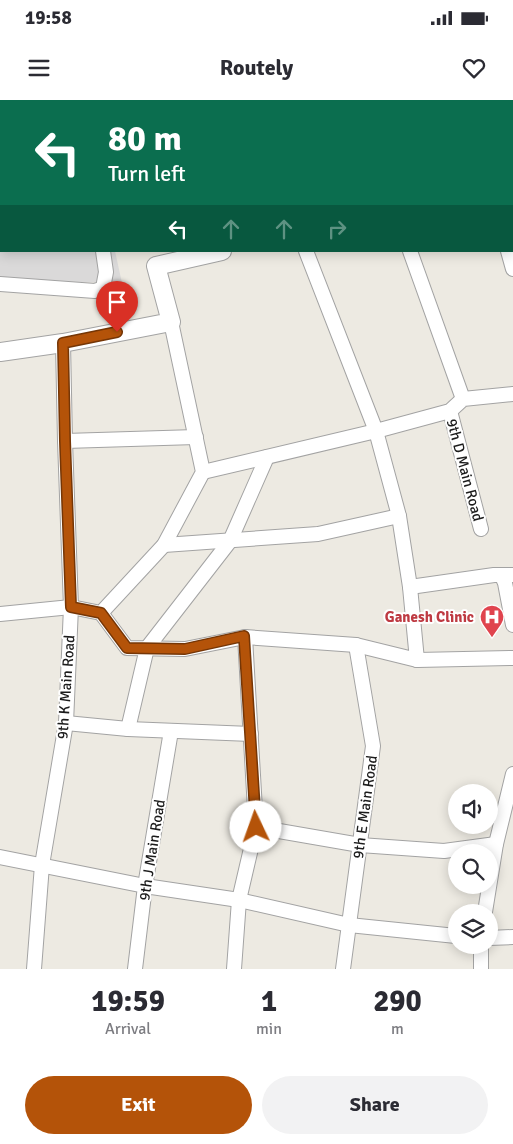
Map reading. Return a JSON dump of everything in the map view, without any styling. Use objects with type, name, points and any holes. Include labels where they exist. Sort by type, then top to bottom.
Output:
[{"type":"street","points":[[0,284],[95,291],[103,288],[106,272],[103,252]]},
{"type":"street","points":[[101,613],[164,545],[204,472],[171,322],[156,266],[218,252]]},
{"type":"street","points":[[306,252],[376,431],[399,516],[410,587],[417,660]]},
{"type":"street","points":[[410,252],[463,399]]},
{"type":"street","points":[[508,252],[513,268]]},
{"type":"street","points":[[0,352],[63,343],[171,322]]},
{"type":"street","name":"9th K Main Road","points":[[34,969],[42,865],[66,723],[71,607],[63,343]]},
{"type":"street","points":[[204,472],[376,431],[450,410],[463,399],[513,394]]},
{"type":"street","name":"9th D Main Road","points":[[450,410],[481,529]]},
{"type":"street","points":[[65,441],[196,437]]},
{"type":"street","points":[[128,729],[147,648],[230,540],[267,457]]},
{"type":"street","points":[[164,545],[318,534],[399,516]]},
{"type":"street","points":[[410,587],[494,575],[508,575],[505,583],[513,625]]},
{"type":"street","points":[[0,614],[71,607],[101,613],[127,648],[185,649],[244,636],[356,645],[417,660],[513,658]]},
{"type":"street","points":[[234,969],[239,900],[256,827],[244,636]]},
{"type":"street","name":"9th E Main Road","points":[[343,969],[373,746],[356,645]]},
{"type":"street","points":[[66,723],[128,729],[250,734]]},
{"type":"street","name":"9th J Main Road","points":[[136,969],[145,886],[171,731]]},
{"type":"street","points":[[496,844],[513,774]]},
{"type":"street","points":[[256,827],[360,845],[448,850]]},
{"type":"street","points":[[0,856],[145,886],[239,900],[349,925],[448,935]]},
{"type":"street","points":[[498,938],[513,937]]},
{"type":"street","points":[[481,954],[481,969]]},
{"type":"shaded area","points":[[0,252],[115,252],[122,283],[0,280]]},
{"type":"place","name":"Ganesh Clinic","points":[[492,638]]},
{"type":"route","points":[[117,332],[63,343],[71,607],[101,613],[127,648],[185,649],[244,636],[256,827]]}]
